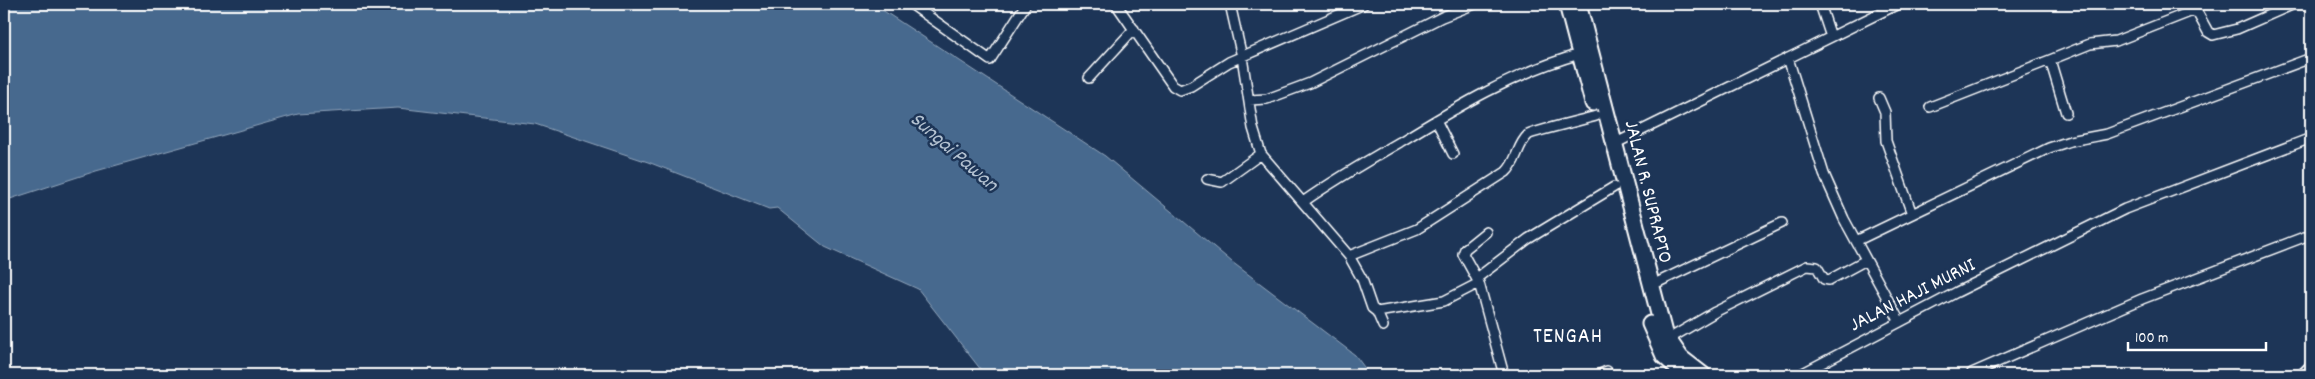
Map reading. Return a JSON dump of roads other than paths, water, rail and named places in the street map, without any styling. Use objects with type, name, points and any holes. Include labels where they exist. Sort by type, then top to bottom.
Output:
[{"type":"highway","name":"JALAN R. SUPRAPTO","points":[[1567,4],[1580,54],[1589,69],[1614,144],[1650,286],[1667,340],[1681,358],[1703,375]]},
{"type":"highway","name":"JALAN R. SUPRAPTO","points":[[1578,4],[1596,116],[1648,317],[1657,344],[1669,363],[1685,375]]},
{"type":"main road","points":[[2304,375],[2311,369]]},
{"type":"street","points":[[911,4],[990,60],[1026,4]]},
{"type":"street","points":[[1116,4],[1173,86],[1180,90],[1242,57],[1364,4]]},
{"type":"street","points":[[1230,4],[1242,57],[1253,128],[1261,154],[1349,256],[1362,279],[1372,308],[1378,312],[1383,326]]},
{"type":"street","points":[[1249,100],[1267,99],[1310,83],[1433,20],[1475,4]]},
{"type":"street","points":[[1820,4],[1831,37]]},
{"type":"street","points":[[1614,144],[1898,4]]},
{"type":"street","points":[[1930,107],[2090,44],[2116,41],[2190,12],[2197,12],[2208,32],[2213,35],[2237,29],[2294,4]]},
{"type":"street","points":[[1089,78],[1134,29]]},
{"type":"street","points":[[1303,202],[1340,177],[1436,120],[1508,81],[1580,54]]},
{"type":"street","points":[[1788,58],[1824,174],[1856,241],[1900,322]]},
{"type":"street","points":[[1856,241],[2049,148],[2070,141],[2107,134],[2311,58]]},
{"type":"street","points":[[2050,60],[2066,113]]},
{"type":"street","points":[[1879,98],[1885,112],[1886,141],[1912,214]]},
{"type":"street","points":[[1349,256],[1417,228],[1499,176],[1511,167],[1529,134],[1596,116]]},
{"type":"street","points":[[1436,120],[1453,154]]},
{"type":"street","name":"JALAN HAJI MURNI","points":[[1799,375],[2125,209],[2311,138]]},
{"type":"street","points":[[1207,179],[1222,182],[1261,154]]},
{"type":"street","points":[[1378,312],[1444,301],[1478,281],[1528,239],[1614,187]]},
{"type":"street","points":[[1650,286],[1782,223]]},
{"type":"street","points":[[1486,232],[1465,249],[1463,254],[1478,281],[1504,375]]},
{"type":"street","points":[[1972,373],[2142,299],[2304,237],[2311,237]]},
{"type":"street","points":[[1667,340],[1709,315],[1807,266],[1817,267],[1824,279],[1829,280],[1866,260]]},
{"type":"water","name":"Sungai Pawan","points":[[4,4],[873,4],[1105,156],[1232,262],[1355,355],[1370,375],[985,375],[918,289],[825,247],[777,208],[769,209],[648,162],[535,124],[398,108],[298,114],[96,171],[4,201]]},
{"type":"district","name":"TENGAH","points":[[1568,337]]}]
